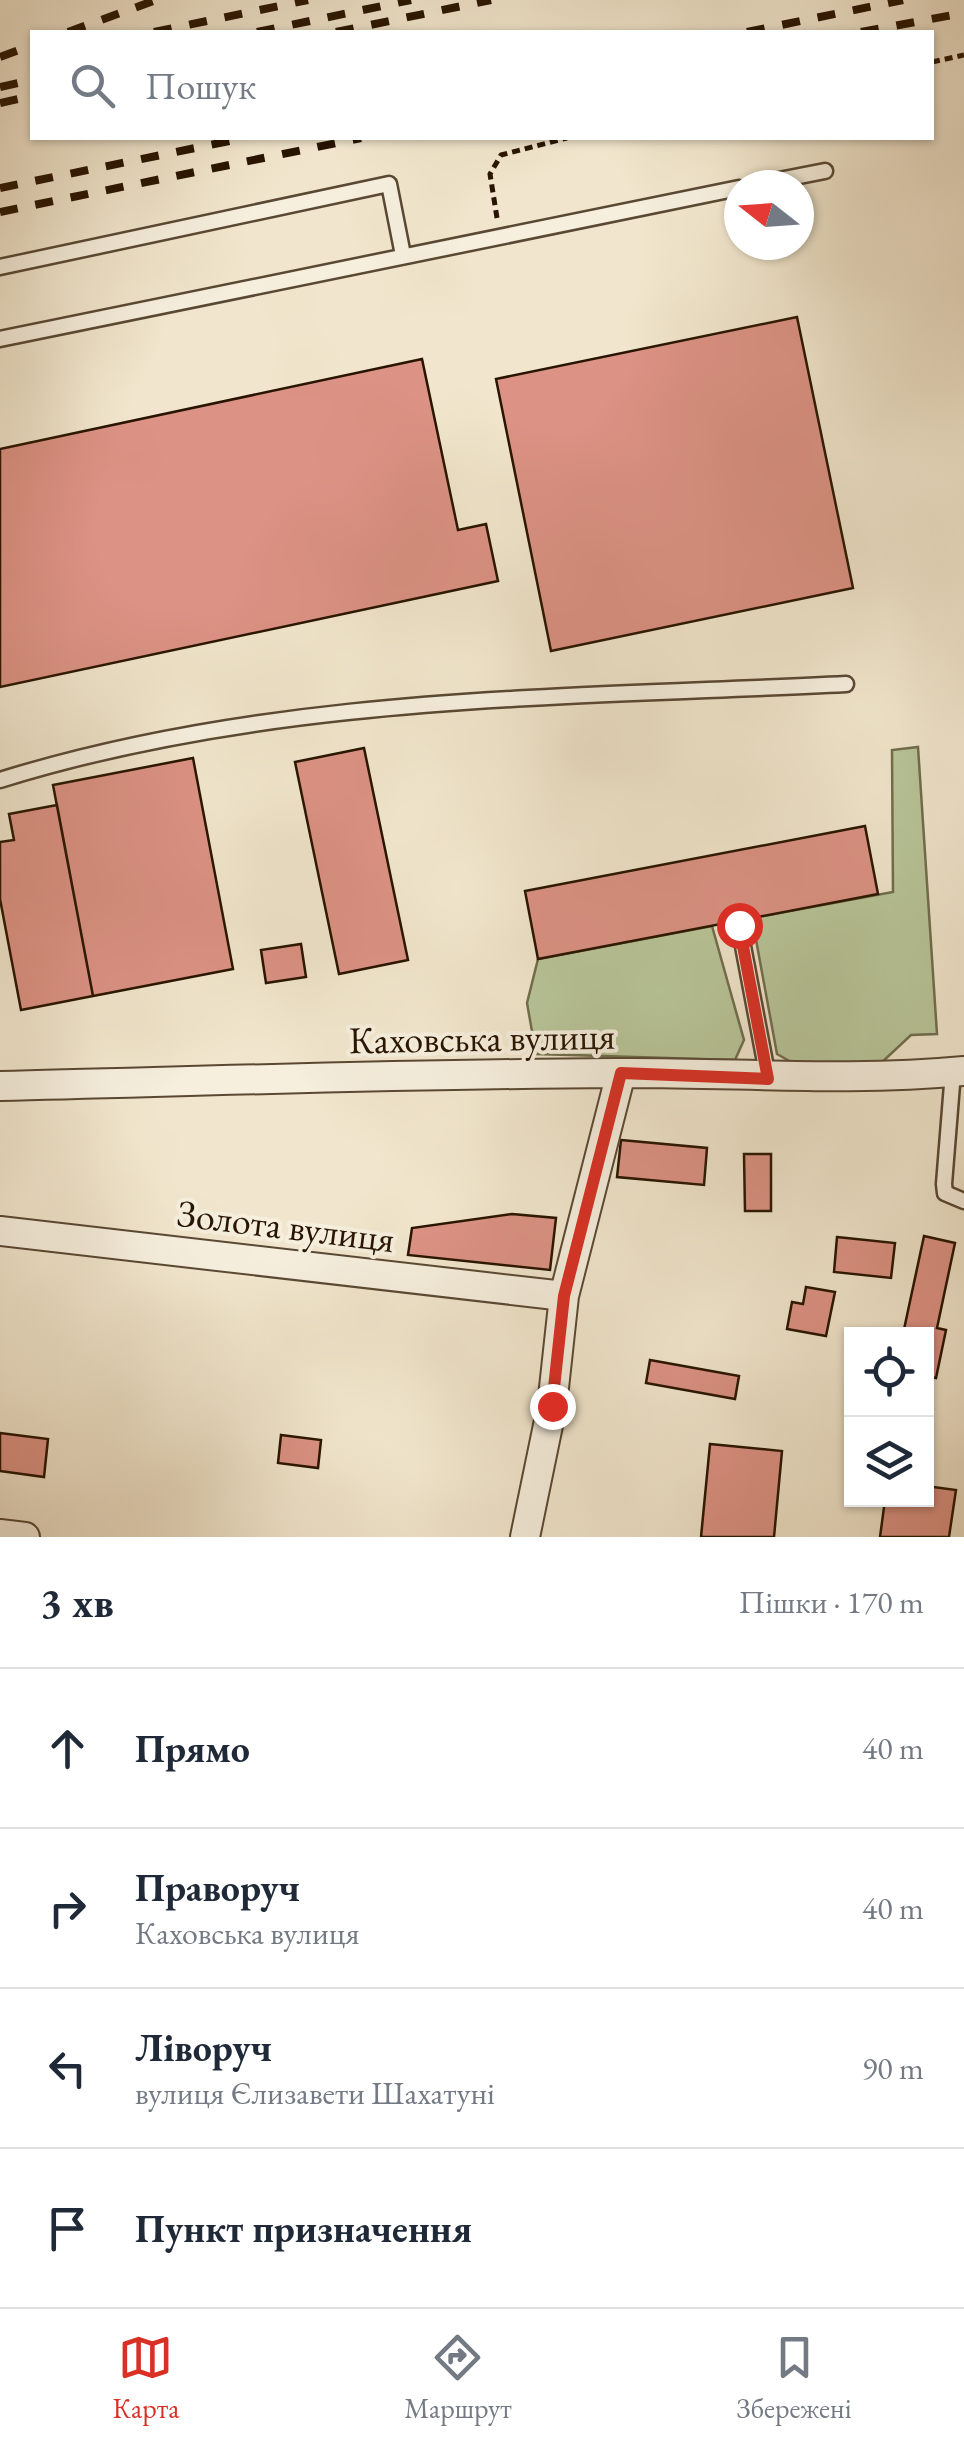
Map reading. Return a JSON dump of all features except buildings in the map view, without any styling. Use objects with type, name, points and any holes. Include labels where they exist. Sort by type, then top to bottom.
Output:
[{"type":"street","name":"Каховська вулиця","points":[[0,1086],[621,1073],[768,1079],[958,1072]]},
{"type":"street","points":[[525,1537],[552,1406],[564,1296],[621,1073]]},
{"type":"street","name":"Золота вулиця","points":[[0,1231],[564,1296]]},
{"type":"street","points":[[0,1534],[25,1537]]},
{"type":"lane","points":[[814,173],[825,171]]},
{"type":"lane","points":[[0,267],[389,184],[403,255]]},
{"type":"lane","points":[[0,339],[724,191]]},
{"type":"lane","points":[[0,780],[181,736],[371,707],[846,684]]},
{"type":"lane","points":[[739,925],[768,1079]]},
{"type":"lane","points":[[958,1072],[944,1192],[964,1201]]},
{"type":"path","points":[[934,62],[964,56]]},
{"type":"path","points":[[499,236],[490,174],[501,155],[559,140]]},
{"type":"green space","points":[[918,747],[937,1034],[911,1035],[880,1064],[793,1063],[777,1054],[752,918],[893,892],[892,750]]},
{"type":"green space","points":[[712,926],[744,1040],[735,1060],[536,1054],[527,1003],[538,959]]},
{"type":"railway","points":[[74,30],[156,0]]},
{"type":"railway","points":[[164,30],[308,0]]},
{"type":"railway","points":[[267,30],[411,0]]},
{"type":"railway","points":[[346,30],[491,0]]},
{"type":"railway","points":[[757,30],[903,0]]},
{"type":"railway","points":[[872,30],[964,13]]},
{"type":"railway","points":[[0,57],[30,46]]},
{"type":"railway","points":[[0,87],[30,80]]},
{"type":"railway","points":[[0,103],[30,96]]},
{"type":"railway","points":[[0,188],[234,140]]},
{"type":"railway","points":[[0,212],[351,140]]},
{"type":"route","points":[[552,1406],[564,1296],[621,1073],[768,1079],[739,925]]}]
